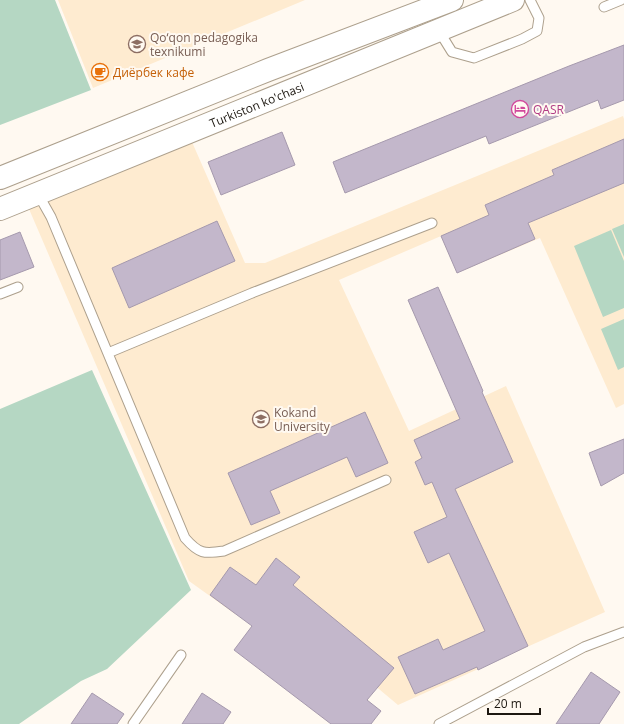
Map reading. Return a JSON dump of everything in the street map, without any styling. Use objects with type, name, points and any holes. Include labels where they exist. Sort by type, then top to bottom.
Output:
[{"type":"main road","points":[[0,178],[268,70],[452,0]]},
{"type":"main road","name":"Turkiston ko'chasi","points":[[0,209],[514,0]]},
{"type":"lane","points":[[439,31],[452,52],[474,58],[522,39],[537,30],[539,18],[530,0]]},
{"type":"lane","points":[[604,7],[622,0]]},
{"type":"lane","points":[[38,194],[51,217],[185,538],[195,549],[207,553],[224,551],[386,480]]},
{"type":"lane","points":[[108,353],[252,293],[432,223]]},
{"type":"lane","points":[[0,294],[18,287]]},
{"type":"lane","points":[[439,724],[584,647],[624,632]]},
{"type":"lane","points":[[133,724],[182,655]]},
{"type":"shaded area","name":"Qo‘qon pedagogika texnikumi","points":[[58,0],[305,0],[93,88]]},
{"type":"shaded area","name":"Kokand University","points":[[623,116],[624,404],[616,408],[540,238],[457,273],[441,236],[339,280],[409,431],[506,386],[605,612],[398,705],[256,586],[235,614],[189,581],[29,209],[192,142],[245,263],[265,263]]},
{"type":"green space","points":[[0,0],[55,0],[91,90],[0,125]]},
{"type":"green space","points":[[624,224],[624,257],[612,229]]},
{"type":"green space","points":[[611,230],[624,261],[624,308],[603,317],[574,246]]},
{"type":"green space","points":[[624,319],[624,367],[618,370],[601,329]]},
{"type":"green space","points":[[92,370],[191,590],[107,669],[81,681],[19,724],[0,724],[0,409]]},
{"type":"building","points":[[624,45],[624,100],[601,109],[598,100],[489,144],[486,136],[345,193],[333,162]]},
{"type":"building","points":[[282,132],[295,165],[221,195],[208,162]]},
{"type":"building","points":[[624,139],[624,183],[528,223],[535,239],[457,273],[441,236],[489,215],[485,205],[554,175],[552,170]]},
{"type":"building","points":[[217,221],[235,261],[129,308],[112,268]]},
{"type":"building","points":[[20,232],[34,267],[0,280],[0,240]]},
{"type":"building","points":[[438,287],[513,462],[455,489],[528,646],[478,670],[477,667],[415,694],[398,657],[438,639],[443,650],[485,631],[449,553],[428,563],[414,532],[447,517],[432,482],[425,485],[415,462],[422,458],[414,440],[460,419],[408,300]]},
{"type":"building","points":[[365,412],[388,463],[356,477],[347,457],[270,491],[280,513],[251,525],[228,473]]},
{"type":"building","points":[[624,439],[624,473],[601,486],[589,453]]},
{"type":"building","points":[[276,558],[300,577],[293,585],[394,668],[367,700],[381,711],[371,724],[331,724],[234,650],[252,626],[210,595],[230,567],[256,585]]},
{"type":"building","points":[[591,672],[620,692],[599,724],[556,724]]},
{"type":"building","points":[[92,693],[124,714],[117,724],[71,724]]},
{"type":"building","points":[[202,693],[231,712],[223,724],[182,724]]},
{"type":"place","name":"Qo‘qon pedagogika texnikumi","points":[[137,44]]},
{"type":"place","name":"Диёрбек кафе","points":[[100,72]]},
{"type":"place","name":"QASR","points":[[520,109]]},
{"type":"place","name":"Kokand University","points":[[261,419]]}]
